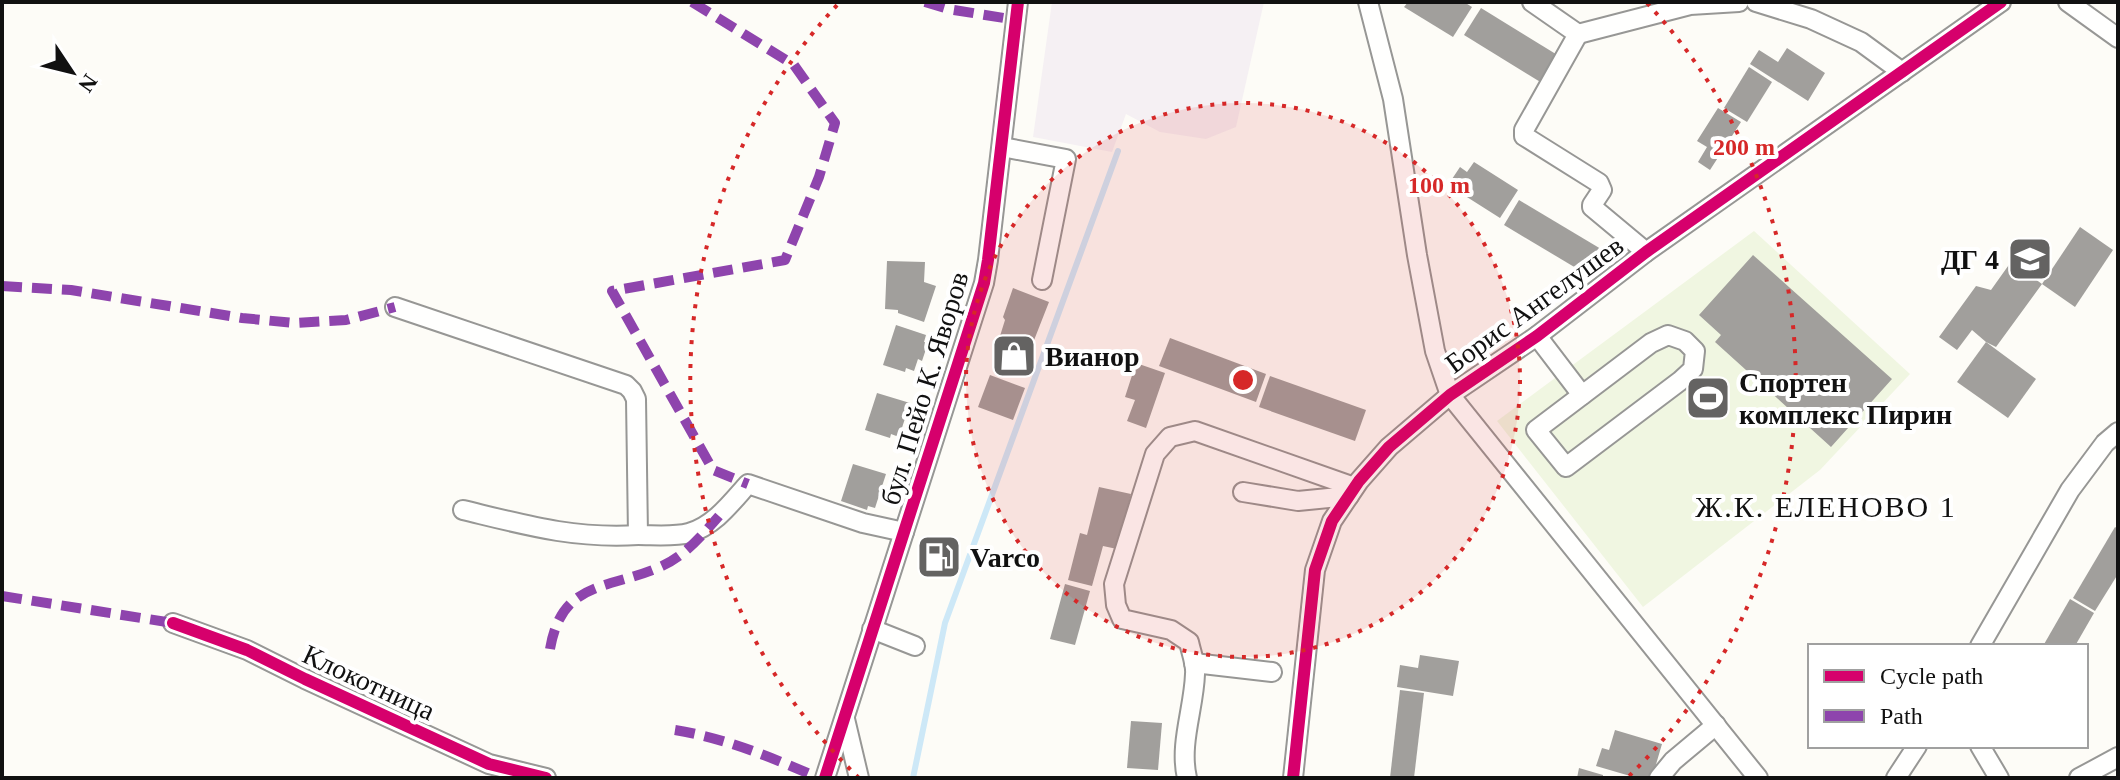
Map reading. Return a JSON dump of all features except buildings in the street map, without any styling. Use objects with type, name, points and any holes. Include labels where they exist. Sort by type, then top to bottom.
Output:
[{"type":"street","name":"бул. Пейо К. Яворов","points":[[825,778],[984,283],[1018,2]]},
{"type":"street","points":[[1368,2],[1393,99],[1435,351],[1450,395],[1758,778]]},
{"type":"street","points":[[1532,2],[1578,34]]},
{"type":"street","points":[[1646,252],[1592,207],[1602,190],[1599,183],[1524,136],[1524,130],[1578,34],[1690,5],[1739,2]]},
{"type":"street","points":[[1756,2],[1811,19],[1861,42],[1902,72]]},
{"type":"street","name":"Борис Ангелушев","points":[[1293,778],[1315,570],[1332,521],[1389,447],[1450,395],[1537,336],[1646,252],[2001,2]]},
{"type":"street","points":[[2068,2],[2118,38]]},
{"type":"street","points":[[1002,147],[1066,159],[1042,280]]},
{"type":"street","points":[[395,307],[626,385],[636,399],[638,535]]},
{"type":"street","points":[[1668,335],[1685,341],[1695,351],[1693,369],[1680,381],[1566,467],[1536,430],[1582,395],[1651,343],[1668,335]]},
{"type":"street","points":[[1537,336],[1582,395]]},
{"type":"street","points":[[1187,778],[1185,746],[1196,670],[1189,642],[1171,630],[1122,619],[1116,605],[1114,584],[1155,454],[1170,437],[1195,431],[1352,492]]},
{"type":"street","points":[[1981,644],[2070,490],[2105,443],[2118,432]]},
{"type":"street","points":[[463,510],[551,532],[579,535],[687,534],[719,516],[748,484],[863,523],[904,532]]},
{"type":"street","points":[[1243,492],[1298,501],[1352,492]]},
{"type":"street","name":"Клокотница","points":[[173,623],[247,650],[489,764],[546,778]]},
{"type":"street","points":[[872,629],[915,646]]},
{"type":"street","points":[[1194,663],[1272,672]]},
{"type":"street","points":[[844,716],[859,778]]},
{"type":"street","points":[[1659,778],[1673,761],[1716,725]]},
{"type":"street","points":[[1896,778],[1916,748]]},
{"type":"street","points":[[1981,748],[1999,778]]},
{"type":"street","points":[[2079,778],[2118,757]]},
{"type":"shaded area","points":[[1052,2],[1264,2],[1236,127],[1206,139],[1160,132],[1126,114],[1112,152],[1033,137]]},
{"type":"green space","name":"Спортен комплекс Пирин","points":[[1754,231],[1910,374],[1820,470],[1643,607],[1497,421]]},
{"type":"waterway","points":[[913,778],[945,623],[1118,151]]},
{"type":"marked path","points":[[692,2],[794,65],[835,123],[819,177],[785,260],[612,291],[713,470],[748,484]]},
{"type":"marked path","points":[[925,2],[948,9],[1016,20]]},
{"type":"marked path","points":[[2,286],[71,290],[242,318],[294,323],[346,320],[395,307]]},
{"type":"marked path","points":[[550,649],[556,626],[577,598],[606,584],[642,574],[671,561],[693,544],[719,516]]},
{"type":"marked path","points":[[2,596],[173,623]]},
{"type":"marked path","points":[[675,730],[730,743],[819,778]]},
{"type":"cycle path","points":[[825,778],[984,283],[1018,2]]},
{"type":"cycle path","points":[[1293,778],[1315,570],[1332,521],[1359,481],[1389,447],[1450,395],[1537,336],[1646,252],[2001,2]]},
{"type":"cycle path","points":[[173,623],[247,650],[489,764],[546,778]]},
{"type":"place","name":"ДГ 4","points":[[2030,259]]},
{"type":"place","name":"Вианор","points":[[1014,356]]},
{"type":"place","name":"Спортен комплекс Пирин","points":[[1708,398]]},
{"type":"place","name":"Varco","points":[[939,557]]},
{"type":"district","name":"Ж.К. ЕЛЕНОВО 1","points":[[1826,507]]}]
